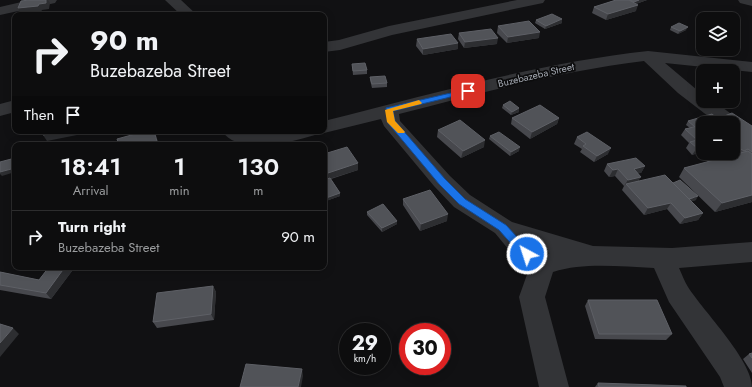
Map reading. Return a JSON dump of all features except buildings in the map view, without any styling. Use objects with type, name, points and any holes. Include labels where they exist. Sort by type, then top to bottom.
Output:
[{"type":"street","points":[[0,11],[50,0]]},
{"type":"street","points":[[172,0],[186,12]]},
{"type":"street","points":[[327,46],[439,20],[538,0]]},
{"type":"street","points":[[745,0],[752,2]]},
{"type":"street","points":[[701,62],[709,55],[752,52]]},
{"type":"street","points":[[648,56],[684,89],[720,116]]},
{"type":"street","name":"Buzebazeba Street","points":[[327,126],[582,64],[648,56],[752,67]]},
{"type":"street","points":[[0,110],[12,107]]},
{"type":"street","points":[[389,110],[391,122],[442,181],[462,201],[503,228],[527,254],[543,265]]},
{"type":"street","points":[[235,134],[247,137],[276,138],[294,134]]},
{"type":"street","points":[[503,228],[549,243],[595,255]]},
{"type":"street","points":[[543,265],[558,260],[595,255],[662,258],[752,252]]},
{"type":"street","points":[[662,258],[678,294],[730,367],[740,387]]},
{"type":"street","points":[[543,265],[532,297],[554,387]]},
{"type":"slow traffic","points":[[401,132],[391,122],[389,110],[419,103]]},
{"type":"route","points":[[468,91],[389,110],[391,122],[404,135],[442,181],[462,201],[503,228],[527,254]]}]
